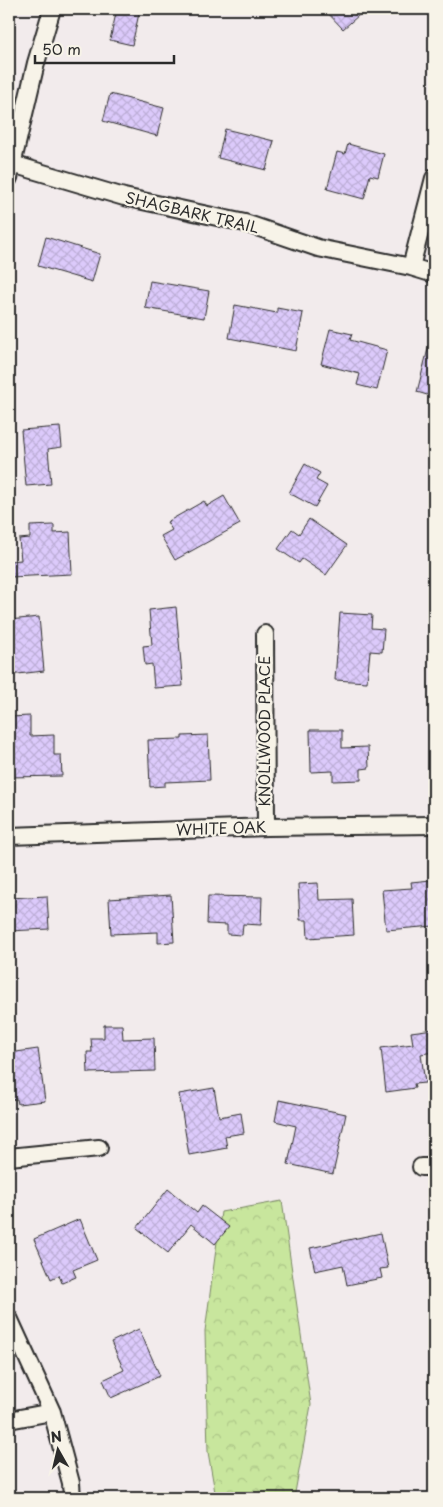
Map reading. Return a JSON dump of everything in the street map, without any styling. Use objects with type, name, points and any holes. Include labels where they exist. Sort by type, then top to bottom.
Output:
[{"type":"street","points":[[10,169],[36,63],[52,9]]},
{"type":"street","name":"SHAGBARK TRAIL","points":[[10,169],[124,197],[245,222],[318,248],[411,267],[434,274]]},
{"type":"street","points":[[411,267],[434,178]]},
{"type":"street","name":"KNOLLWOOD PLACE","points":[[265,634],[266,827]]},
{"type":"street","name":"WHITE OAK","points":[[9,836],[266,827],[434,825]]},
{"type":"street","points":[[9,1157],[98,1148]]},
{"type":"street","points":[[9,1318],[52,1412],[71,1483],[72,1498]]},
{"type":"street","points":[[9,1420],[52,1412]]},
{"type":"green space","points":[[282,1201],[311,1405],[294,1498],[216,1498],[208,1452],[205,1331],[221,1212]]},
{"type":"building","points":[[117,9],[140,9],[132,45],[110,40]]},
{"type":"building","points":[[324,9],[366,9],[343,29]]},
{"type":"building","points":[[110,94],[164,108],[157,136],[103,121]]},
{"type":"building","points":[[225,129],[274,141],[266,170],[218,158]]},
{"type":"building","points":[[348,144],[384,154],[378,177],[370,175],[364,199],[327,189],[337,152],[345,154]]},
{"type":"building","points":[[46,237],[100,254],[92,282],[38,266]]},
{"type":"building","points":[[150,281],[209,291],[204,318],[145,308]]},
{"type":"building","points":[[235,305],[277,313],[277,308],[303,313],[296,351],[229,338]]},
{"type":"building","points":[[330,329],[352,334],[350,340],[387,350],[377,390],[357,385],[360,374],[321,364]]},
{"type":"building","points":[[429,345],[434,346],[434,397],[417,392]]},
{"type":"building","points":[[60,427],[62,447],[48,449],[51,484],[26,486],[21,430]]},
{"type":"building","points":[[305,464],[320,473],[316,480],[327,486],[315,507],[289,493]]},
{"type":"building","points":[[224,496],[240,524],[175,560],[161,536],[172,530],[167,522],[204,501],[207,506]]},
{"type":"building","points":[[309,519],[347,545],[326,575],[302,559],[299,563],[278,549],[292,529],[299,534]]},
{"type":"building","points":[[54,525],[54,533],[70,532],[72,574],[10,577],[10,561],[21,560],[19,539],[30,538],[30,526]]},
{"type":"building","points":[[176,607],[183,686],[154,688],[152,664],[145,665],[143,646],[152,645],[149,610]]},
{"type":"building","points":[[340,613],[372,615],[371,628],[384,629],[382,652],[370,651],[367,682],[335,680]]},
{"type":"building","points":[[39,617],[44,671],[9,675],[9,620]]},
{"type":"building","points":[[30,716],[30,736],[54,735],[54,755],[61,755],[62,776],[9,777],[9,717]]},
{"type":"building","points":[[310,730],[342,730],[342,748],[368,747],[369,768],[361,769],[361,780],[333,781],[333,771],[311,772]]},
{"type":"building","points":[[208,735],[210,780],[165,782],[165,786],[150,787],[148,740],[182,739],[182,736]]},
{"type":"building","points":[[431,880],[434,926],[386,930],[382,890],[412,888],[411,882]]},
{"type":"building","points":[[318,883],[319,900],[352,899],[354,935],[308,938],[307,920],[300,920],[298,884]]},
{"type":"building","points":[[171,895],[174,942],[158,943],[158,932],[111,934],[109,899]]},
{"type":"building","points":[[47,896],[49,929],[9,931],[9,898]]},
{"type":"building","points":[[208,896],[262,897],[261,925],[243,924],[242,935],[227,934],[227,925],[207,924]]},
{"type":"building","points":[[104,1025],[122,1025],[123,1039],[154,1038],[155,1071],[88,1073],[87,1052],[92,1052],[91,1038],[104,1038]]},
{"type":"building","points":[[434,1029],[434,1052],[421,1054],[425,1083],[414,1084],[415,1088],[386,1092],[381,1048],[413,1044],[411,1032]]},
{"type":"building","points":[[38,1049],[45,1101],[18,1104],[17,1099],[9,1100],[9,1053]]},
{"type":"building","points":[[214,1088],[219,1117],[241,1113],[244,1133],[225,1136],[227,1148],[189,1155],[179,1094]]},
{"type":"building","points":[[279,1100],[346,1114],[333,1174],[288,1164],[296,1126],[275,1121]]},
{"type":"building","points":[[168,1189],[197,1213],[202,1206],[229,1227],[215,1244],[191,1224],[168,1253],[137,1228]]},
{"type":"building","points":[[80,1219],[97,1260],[73,1270],[76,1277],[62,1283],[59,1275],[51,1279],[34,1239]]},
{"type":"building","points":[[381,1233],[388,1268],[380,1269],[382,1278],[347,1285],[343,1265],[315,1271],[310,1248]]},
{"type":"building","points":[[139,1329],[160,1376],[111,1398],[103,1380],[124,1370],[111,1342]]}]
